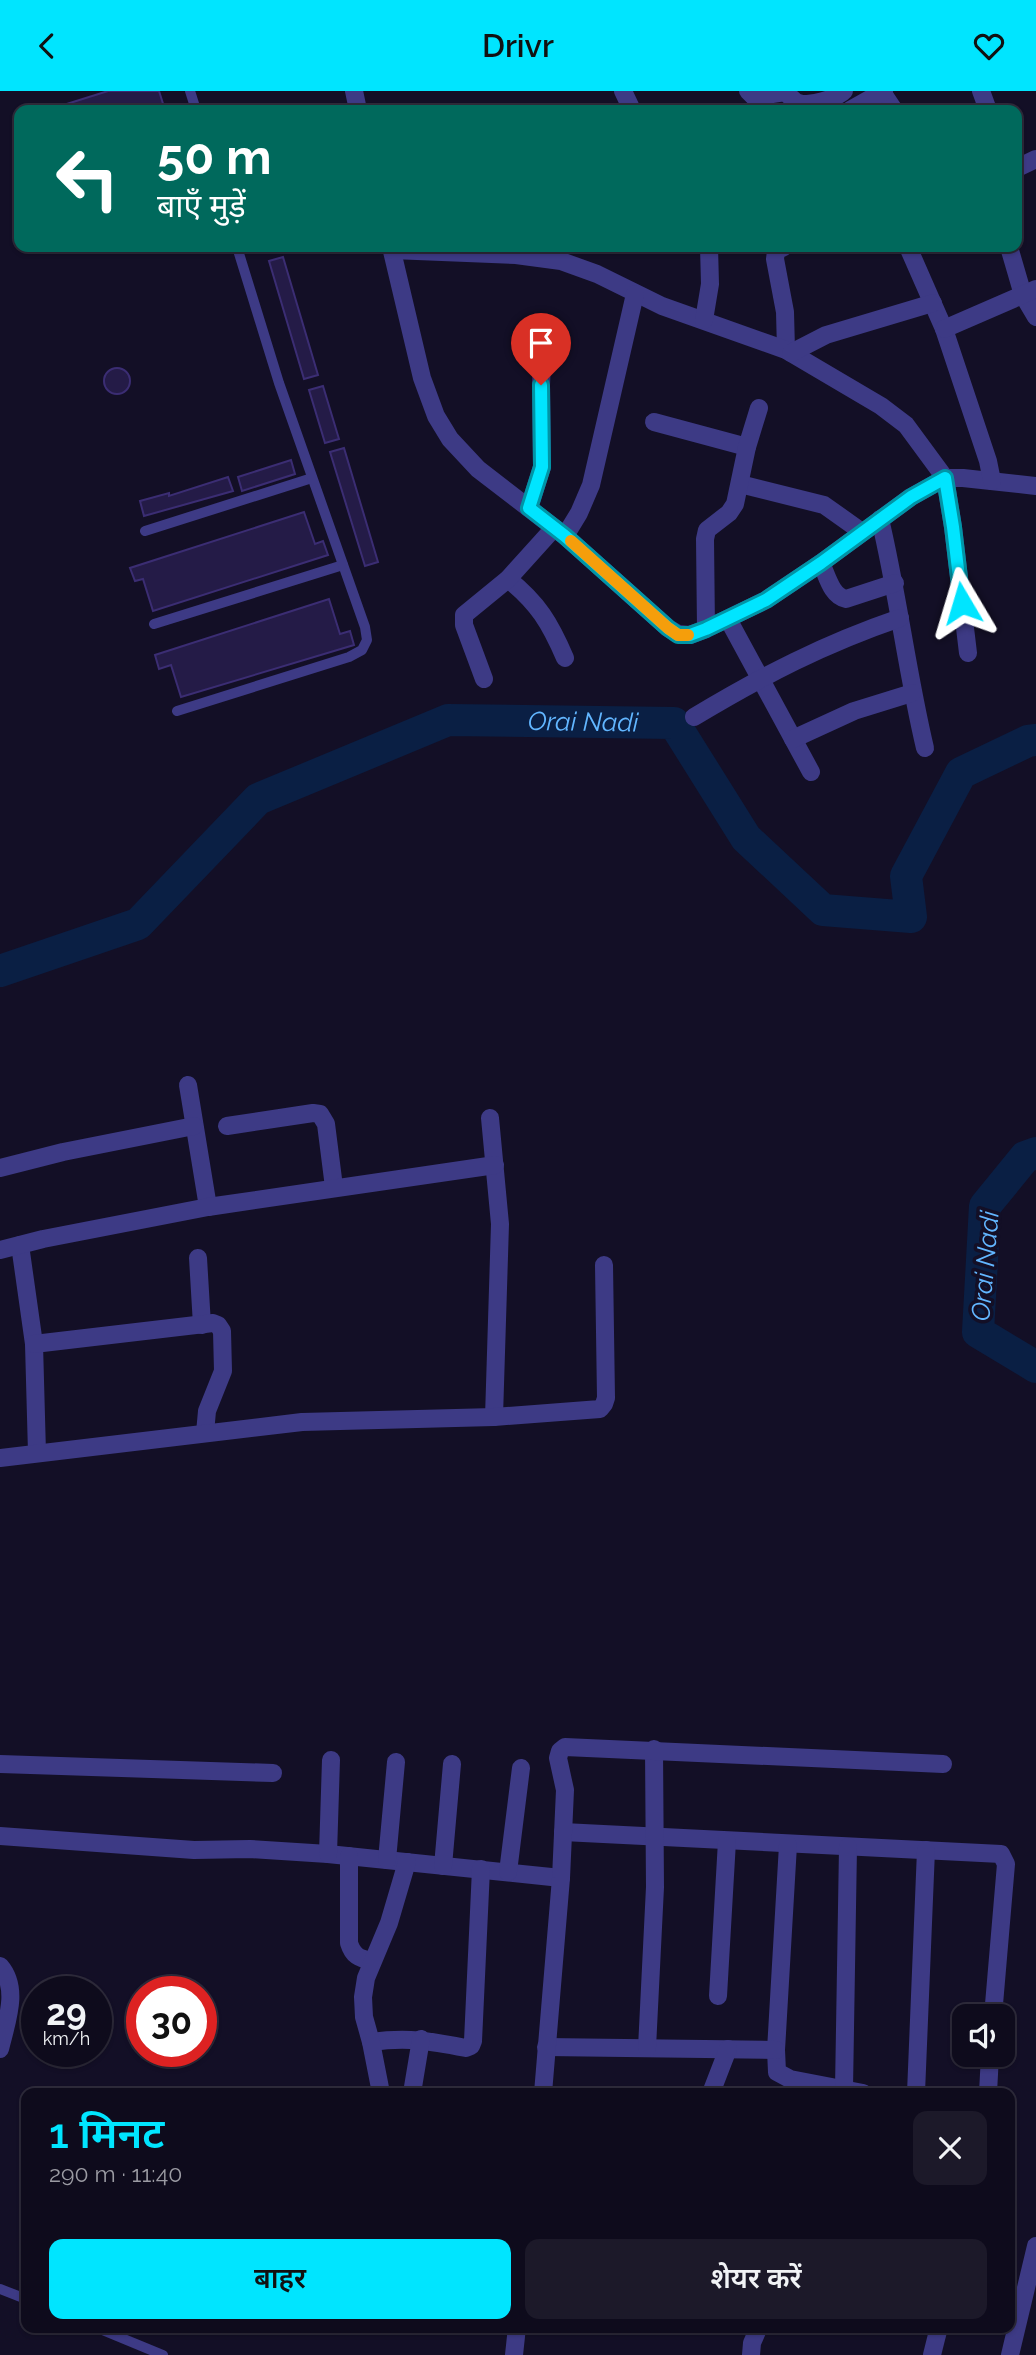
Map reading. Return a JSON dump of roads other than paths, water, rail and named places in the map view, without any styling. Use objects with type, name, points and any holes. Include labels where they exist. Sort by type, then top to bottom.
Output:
[{"type":"street","points":[[748,91],[754,97],[785,92],[798,103],[839,100]]},
{"type":"street","points":[[859,105],[883,92]]},
{"type":"street","points":[[393,252],[422,378],[436,416],[450,439],[478,469],[559,532],[678,635],[690,635],[706,629],[766,600],[911,497],[945,478],[1036,486]]},
{"type":"street","points":[[463,252],[561,261],[597,274],[635,294],[788,351],[824,371],[906,425],[945,478],[968,653]]},
{"type":"street","points":[[704,320],[710,284],[709,252]]},
{"type":"street","points":[[776,252],[788,351]]},
{"type":"street","points":[[910,252],[944,329],[988,461],[992,481]]},
{"type":"street","points":[[1011,252],[1030,292],[1036,317]]},
{"type":"street","points":[[944,329],[1030,292]]},
{"type":"street","points":[[484,679],[464,625],[464,615],[508,579],[579,513],[591,485],[635,294]]},
{"type":"street","points":[[788,351],[826,335],[933,303]]},
{"type":"street","points":[[529,508],[542,467],[543,344]]},
{"type":"street","points":[[706,629],[707,530],[729,513],[735,504],[747,447],[759,408]]},
{"type":"street","points":[[654,422],[747,447]]},
{"type":"street","points":[[740,484],[824,505],[862,533]]},
{"type":"street","points":[[880,519],[895,583],[912,693],[925,748]]},
{"type":"street","points":[[821,563],[835,593],[846,599],[895,583]]},
{"type":"street","points":[[508,579],[538,606],[550,624],[565,658]]},
{"type":"street","points":[[694,717],[761,677],[844,638],[900,618]]},
{"type":"street","points":[[728,619],[811,772]]},
{"type":"street","points":[[793,739],[854,711],[912,693]]},
{"type":"street","points":[[188,1085],[208,1207]]},
{"type":"street","points":[[227,1126],[320,1114],[326,1124],[334,1187]]},
{"type":"street","points":[[491,1118],[500,1224],[494,1417]]},
{"type":"street","points":[[0,1168],[63,1152],[194,1126]]},
{"type":"street","points":[[0,1250],[208,1207],[495,1165]]},
{"type":"street","points":[[20,1245],[34,1344],[37,1454]]},
{"type":"street","points":[[198,1258],[202,1325]]},
{"type":"street","points":[[0,1458],[302,1422],[494,1417],[600,1409],[604,1404],[604,1265]]},
{"type":"street","points":[[34,1344],[218,1325],[222,1331],[223,1371],[207,1412],[205,1433]]},
{"type":"street","points":[[542,2088],[561,1878],[565,1790],[558,1758],[560,1751],[565,1747],[654,1749],[943,1764]]},
{"type":"street","points":[[647,2048],[655,1837],[654,1749]]},
{"type":"street","points":[[328,1854],[331,1760]]},
{"type":"street","points":[[387,1860],[396,1762]]},
{"type":"street","points":[[0,1764],[273,1773]]},
{"type":"street","points":[[443,1865],[452,1764]]},
{"type":"street","points":[[508,1872],[521,1768]]},
{"type":"street","points":[[563,1832],[1001,1854],[1006,1864],[994,2004]]},
{"type":"street","points":[[0,1836],[194,1850],[250,1849],[328,1854],[561,1878]]},
{"type":"street","points":[[718,1996],[727,1841]]},
{"type":"street","points":[[788,1845],[775,2065],[782,2076],[839,2088]]},
{"type":"street","points":[[844,2088],[848,1847]]},
{"type":"street","points":[[916,2088],[926,1850]]},
{"type":"street","points":[[349,1856],[349,1944],[352,1954],[372,1961]]},
{"type":"street","points":[[380,2088],[372,2042],[364,2017],[363,1997],[366,1978],[389,1923],[407,1862]]},
{"type":"street","points":[[372,2042],[401,2038],[466,2048],[471,2046],[481,1869]]},
{"type":"street","points":[[0,1966],[9,1982],[10,2002],[0,2049]]},
{"type":"street","points":[[413,2088],[421,2039]]},
{"type":"street","points":[[546,2047],[776,2050]]},
{"type":"street","points":[[713,2088],[729,2049]]},
{"type":"street","points":[[988,2088],[989,2067]]},
{"type":"street","points":[[1010,2355],[1036,2246]]},
{"type":"street","points":[[514,2355],[516,2333]]},
{"type":"street","points":[[751,2355],[756,2333]]},
{"type":"street","points":[[932,2355],[938,2333]]},
{"type":"lane","points":[[177,711],[349,657],[362,650],[368,640],[279,383],[239,252]]},
{"type":"lane","points":[[145,531],[312,478]]},
{"type":"lane","points":[[154,624],[343,565]]},
{"type":"lane","points":[[0,2289],[21,2297]]},
{"type":"lane","points":[[110,2333],[163,2355]]},
{"type":"waterway","name":"Orai Nadi","points":[[0,971],[138,924],[258,799],[448,720],[674,723],[746,838],[823,910],[911,917],[906,876],[961,773],[1028,741],[1036,740]]},
{"type":"waterway","name":"Orai Nadi","points":[[1036,1153],[1025,1157],[985,1206],[978,1332],[1036,1367]]}]
